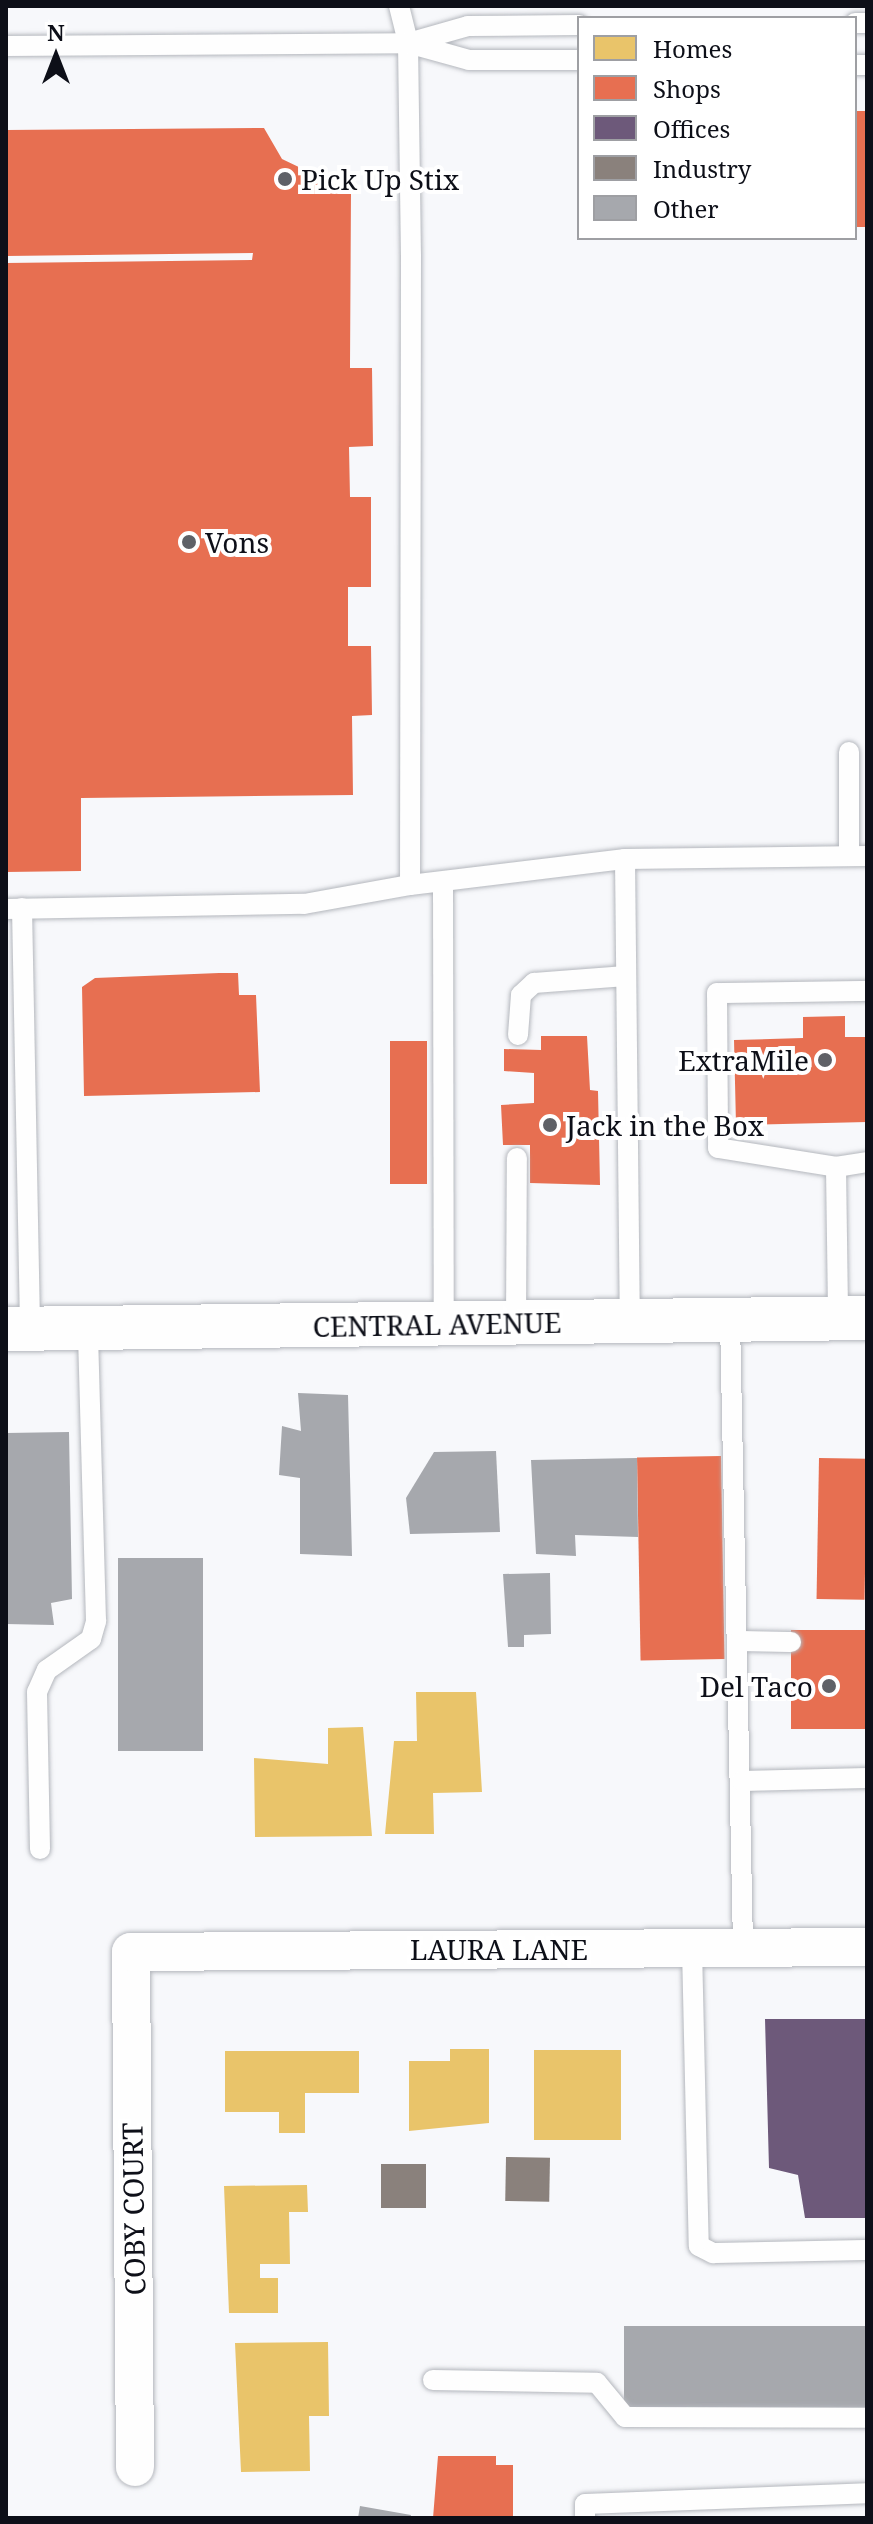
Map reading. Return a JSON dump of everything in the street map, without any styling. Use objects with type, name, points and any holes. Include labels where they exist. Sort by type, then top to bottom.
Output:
[{"type":"main road","name":"CENTRAL AVENUE","points":[[18,1328],[853,1318]]},
{"type":"street","name":"LAURA LANE","points":[[131,1952],[867,1947]]},
{"type":"street","name":"COBY COURT","points":[[131,1952],[135,2467]]},
{"type":"lane","points":[[399,6],[408,43],[410,885]]},
{"type":"lane","points":[[6,46],[408,43],[468,26],[577,25]]},
{"type":"lane","points":[[408,43],[469,60],[577,60]]},
{"type":"lane","points":[[18,1328],[14,909],[304,904],[410,885],[625,859],[858,856],[849,752]]},
{"type":"lane","points":[[625,859],[630,1321]]},
{"type":"lane","points":[[443,883],[444,1324]]},
{"type":"lane","points":[[518,1035],[521,995],[534,983],[626,976]]},
{"type":"lane","points":[[867,991],[717,993],[718,1148],[836,1167],[867,1162]]},
{"type":"lane","points":[[516,1323],[517,1158]]},
{"type":"lane","points":[[836,1167],[853,1318]]},
{"type":"lane","points":[[730,1320],[742,1781],[743,1948]]},
{"type":"lane","points":[[40,1849],[37,1692],[59,1657],[91,1639],[96,1621],[88,1328]]},
{"type":"lane","points":[[739,1641],[791,1642]]},
{"type":"lane","points":[[742,1781],[867,1778]]},
{"type":"lane","points":[[692,1948],[699,2246],[713,2253],[867,2250]]},
{"type":"lane","points":[[433,2380],[597,2383],[625,2417],[867,2418]]},
{"type":"lane","points":[[585,2518],[585,2504],[867,2493]]},
{"type":"building: Homes","points":[[416,1692],[476,1692],[482,1792],[433,1793],[434,1834],[385,1834],[394,1741],[417,1741]]},
{"type":"building: Homes","points":[[363,1727],[372,1836],[255,1837],[254,1758],[328,1764],[328,1728]]},
{"type":"building: Homes","points":[[450,2049],[489,2049],[489,2123],[409,2131],[409,2061],[450,2061]]},
{"type":"building: Homes","points":[[534,2050],[621,2050],[621,2140],[534,2140]]},
{"type":"building: Homes","points":[[225,2051],[359,2051],[359,2093],[305,2093],[305,2133],[279,2133],[279,2112],[225,2112]]},
{"type":"building: Homes","points":[[307,2185],[308,2212],[289,2212],[290,2264],[260,2264],[260,2278],[278,2278],[278,2313],[229,2313],[224,2186]]},
{"type":"building: Homes","points":[[328,2342],[329,2416],[309,2416],[310,2471],[241,2472],[235,2343]]},
{"type":"building: Shops","points":[[857,111],[867,111],[867,227],[857,227]]},
{"type":"building: Shops","name":"Vons","points":[[264,128],[282,159],[351,192],[350,368],[372,368],[373,446],[349,447],[350,497],[371,497],[371,587],[348,587],[348,646],[371,646],[372,715],[352,716],[353,795],[81,798],[81,871],[6,872],[6,263],[252,260],[253,253],[6,256],[6,130]]},
{"type":"building: Shops","points":[[238,973],[239,995],[256,995],[260,1092],[84,1096],[82,987],[95,978]]},
{"type":"building: Shops","points":[[845,1016],[845,1037],[867,1037],[867,1122],[736,1125],[734,1040],[803,1038],[803,1017]]},
{"type":"building: Shops","name":"Jack in the Box","points":[[541,1036],[587,1036],[590,1090],[598,1091],[600,1185],[530,1183],[530,1145],[503,1145],[501,1105],[534,1103],[534,1073],[504,1071],[504,1049],[541,1050]]},
{"type":"building: Shops","points":[[390,1041],[427,1041],[427,1184],[390,1184]]},
{"type":"building: Shops","points":[[721,1456],[725,1659],[641,1660],[637,1457]]},
{"type":"building: Shops","points":[[819,1458],[867,1459],[865,1600],[817,1599]]},
{"type":"building: Shops","name":"Del Taco","points":[[791,1630],[867,1630],[867,1729],[791,1729]]},
{"type":"building: Shops","points":[[438,2456],[496,2456],[496,2465],[513,2465],[513,2518],[433,2518]]},
{"type":"building: Offices","points":[[765,2019],[867,2019],[867,2218],[805,2218],[798,2175],[769,2168]]},
{"type":"building: Industry","points":[[506,2157],[550,2158],[549,2202],[505,2201]]},
{"type":"building: Industry","points":[[381,2164],[426,2164],[426,2208],[381,2208]]},
{"type":"building: Other","points":[[298,1393],[348,1395],[352,1556],[300,1554],[300,1478],[279,1475],[282,1426],[301,1431]]},
{"type":"building: Other","points":[[69,1432],[72,1599],[51,1603],[54,1625],[6,1624],[6,1433]]},
{"type":"building: Other","points":[[496,1451],[500,1532],[410,1534],[406,1498],[434,1452]]},
{"type":"building: Other","points":[[637,1458],[638,1537],[575,1535],[576,1556],[536,1554],[531,1460]]},
{"type":"building: Other","points":[[118,1558],[203,1558],[203,1751],[118,1751]]},
{"type":"building: Other","points":[[550,1573],[551,1634],[524,1635],[524,1647],[508,1647],[503,1574]]},
{"type":"building: Other","points":[[624,2326],[867,2326],[867,2414],[624,2414]]},
{"type":"building: Other","points":[[360,2506],[411,2515],[410,2518],[358,2518]]},
{"type":"place","name":"Pick Up Stix","points":[[285,179]]},
{"type":"place","name":"Vons","points":[[189,542]]},
{"type":"place","name":"ExtraMile","points":[[825,1060]]},
{"type":"place","name":"Jack in the Box","points":[[550,1125]]},
{"type":"place","name":"Del Taco","points":[[829,1686]]}]
